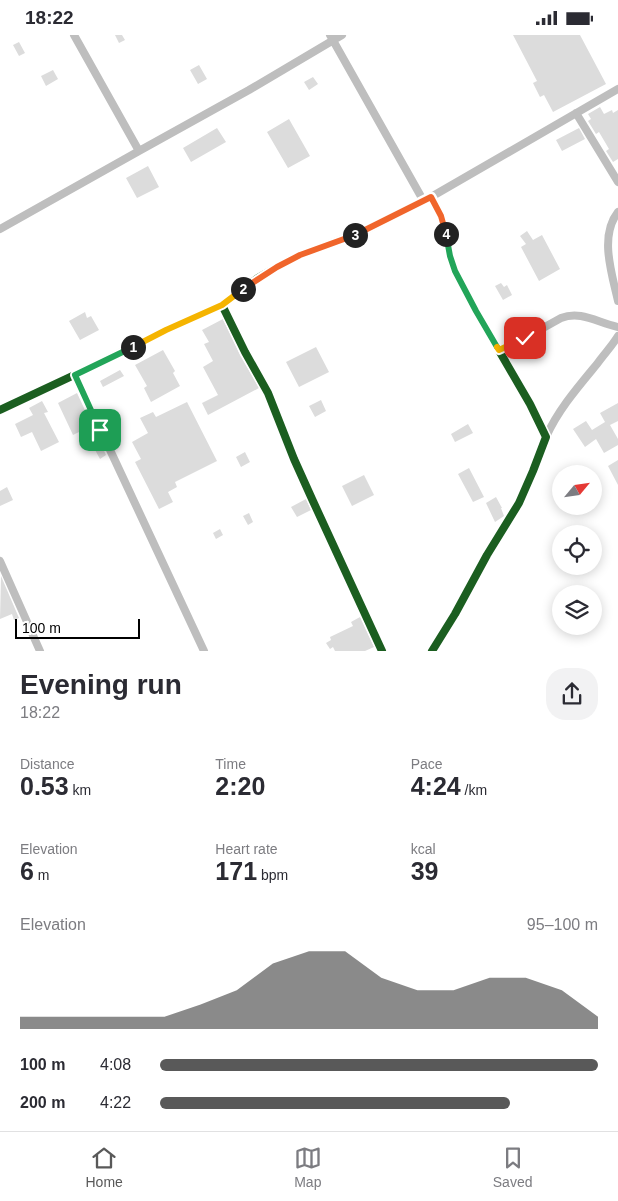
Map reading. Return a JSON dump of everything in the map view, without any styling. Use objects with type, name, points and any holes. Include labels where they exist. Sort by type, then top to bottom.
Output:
[{"type":"street","points":[[74,35],[139,151]]},
{"type":"street","points":[[0,229],[249,90],[331,38],[342,35]]},
{"type":"street","points":[[331,38],[427,198],[441,216],[455,271],[476,311],[530,403],[546,437]]},
{"type":"street","points":[[0,410],[222,305],[277,267],[300,255],[364,231],[427,198],[618,89]]},
{"type":"street","points":[[576,113],[618,182]]},
{"type":"street","points":[[618,212],[611,223],[609,231],[610,261],[615,275],[618,301]]},
{"type":"street","points":[[609,246],[618,244]]},
{"type":"street","points":[[222,305],[268,393],[304,483],[382,651]]},
{"type":"street","points":[[499,350],[566,315],[582,315],[607,325],[618,327]]},
{"type":"street","points":[[432,651],[456,614],[487,555],[518,503],[546,437],[558,414],[618,336]]},
{"type":"street","points":[[75,375],[204,651]]},
{"type":"street","points":[[0,561],[40,651]]},
{"type":"building","points":[[115,35],[122,35],[125,40],[119,43]]},
{"type":"building","points":[[513,35],[580,35],[606,84],[553,112],[544,95],[540,97],[533,83],[537,81]]},
{"type":"building","points":[[19,42],[25,53],[19,56],[13,45]]},
{"type":"building","points":[[199,65],[207,79],[198,84],[190,70]]},
{"type":"building","points":[[53,70],[58,79],[46,86],[41,76]]},
{"type":"building","points":[[313,77],[318,84],[309,90],[304,82]]},
{"type":"building","points":[[600,107],[604,114],[612,110],[613,113],[618,110],[618,159],[613,162],[606,151],[609,149],[599,132],[596,134],[588,121],[591,119],[588,114]]},
{"type":"building","points":[[289,119],[310,156],[288,168],[267,132]]},
{"type":"building","points":[[217,128],[226,142],[191,162],[183,148]]},
{"type":"building","points":[[579,128],[585,139],[562,151],[556,140]]},
{"type":"building","points":[[148,166],[159,187],[137,198],[126,178]]},
{"type":"building","points":[[527,231],[533,240],[542,235],[560,269],[539,281],[521,247],[526,244],[520,236]]},
{"type":"building","points":[[501,283],[504,287],[507,285],[512,295],[503,300],[495,286]]},
{"type":"building","points":[[85,312],[87,318],[91,316],[99,330],[80,340],[69,321]]},
{"type":"building","points":[[223,319],[240,355],[259,388],[208,415],[202,403],[218,395],[203,367],[213,361],[204,344],[209,342],[202,330]]},
{"type":"building","points":[[316,347],[329,372],[299,387],[286,362]]},
{"type":"building","points":[[163,350],[175,371],[173,373],[180,386],[151,402],[144,388],[147,386],[135,365]]},
{"type":"building","points":[[120,370],[124,376],[103,387],[100,381]]},
{"type":"building","points":[[77,393],[106,455],[100,459],[94,448],[99,446],[89,427],[73,435],[58,403]]},
{"type":"building","points":[[321,400],[326,411],[315,417],[309,406]]},
{"type":"building","points":[[42,401],[48,412],[44,413],[59,442],[41,451],[32,432],[21,437],[15,424],[33,415],[29,408]]},
{"type":"building","points":[[187,402],[217,461],[175,482],[177,487],[168,492],[173,502],[159,509],[135,462],[141,459],[132,442],[148,433],[140,418],[153,412],[156,417]]},
{"type":"building","points":[[618,403],[618,421],[610,425],[618,439],[618,445],[604,453],[596,439],[585,447],[573,429],[586,421],[592,430],[605,422],[600,413]]},
{"type":"building","points":[[468,424],[473,433],[455,442],[451,434]]},
{"type":"building","points":[[245,452],[250,462],[241,467],[236,457]]},
{"type":"building","points":[[618,460],[618,485],[608,466]]},
{"type":"building","points":[[469,468],[484,497],[473,502],[458,474]]},
{"type":"building","points":[[364,475],[374,495],[352,506],[342,486]]},
{"type":"building","points":[[7,487],[13,500],[0,506],[0,491]]},
{"type":"building","points":[[496,497],[504,516],[495,522],[486,503]]},
{"type":"building","points":[[306,499],[311,510],[297,517],[291,507]]},
{"type":"building","points":[[249,513],[253,522],[248,525],[243,516]]},
{"type":"building","points":[[220,529],[223,535],[216,539],[213,533]]},
{"type":"building","points":[[1,576],[19,618],[14,620],[12,614],[0,619]]},
{"type":"building","points":[[360,617],[374,647],[365,651],[335,651],[333,647],[330,649],[326,643],[331,640],[330,637],[353,626],[351,622]]},
{"type":"cycle path","points":[[222,305],[258,278],[300,255],[364,231],[431,197],[441,216],[455,271],[530,404],[546,437],[519,503],[432,651]]},
{"type":"cycle path","points":[[0,410],[222,305],[268,393],[294,459],[382,651]]},
{"type":"route","points":[[100,430],[75,375],[166,330],[222,305],[258,279],[300,255],[364,231],[431,197],[441,216],[455,271],[499,350],[525,338]]}]
